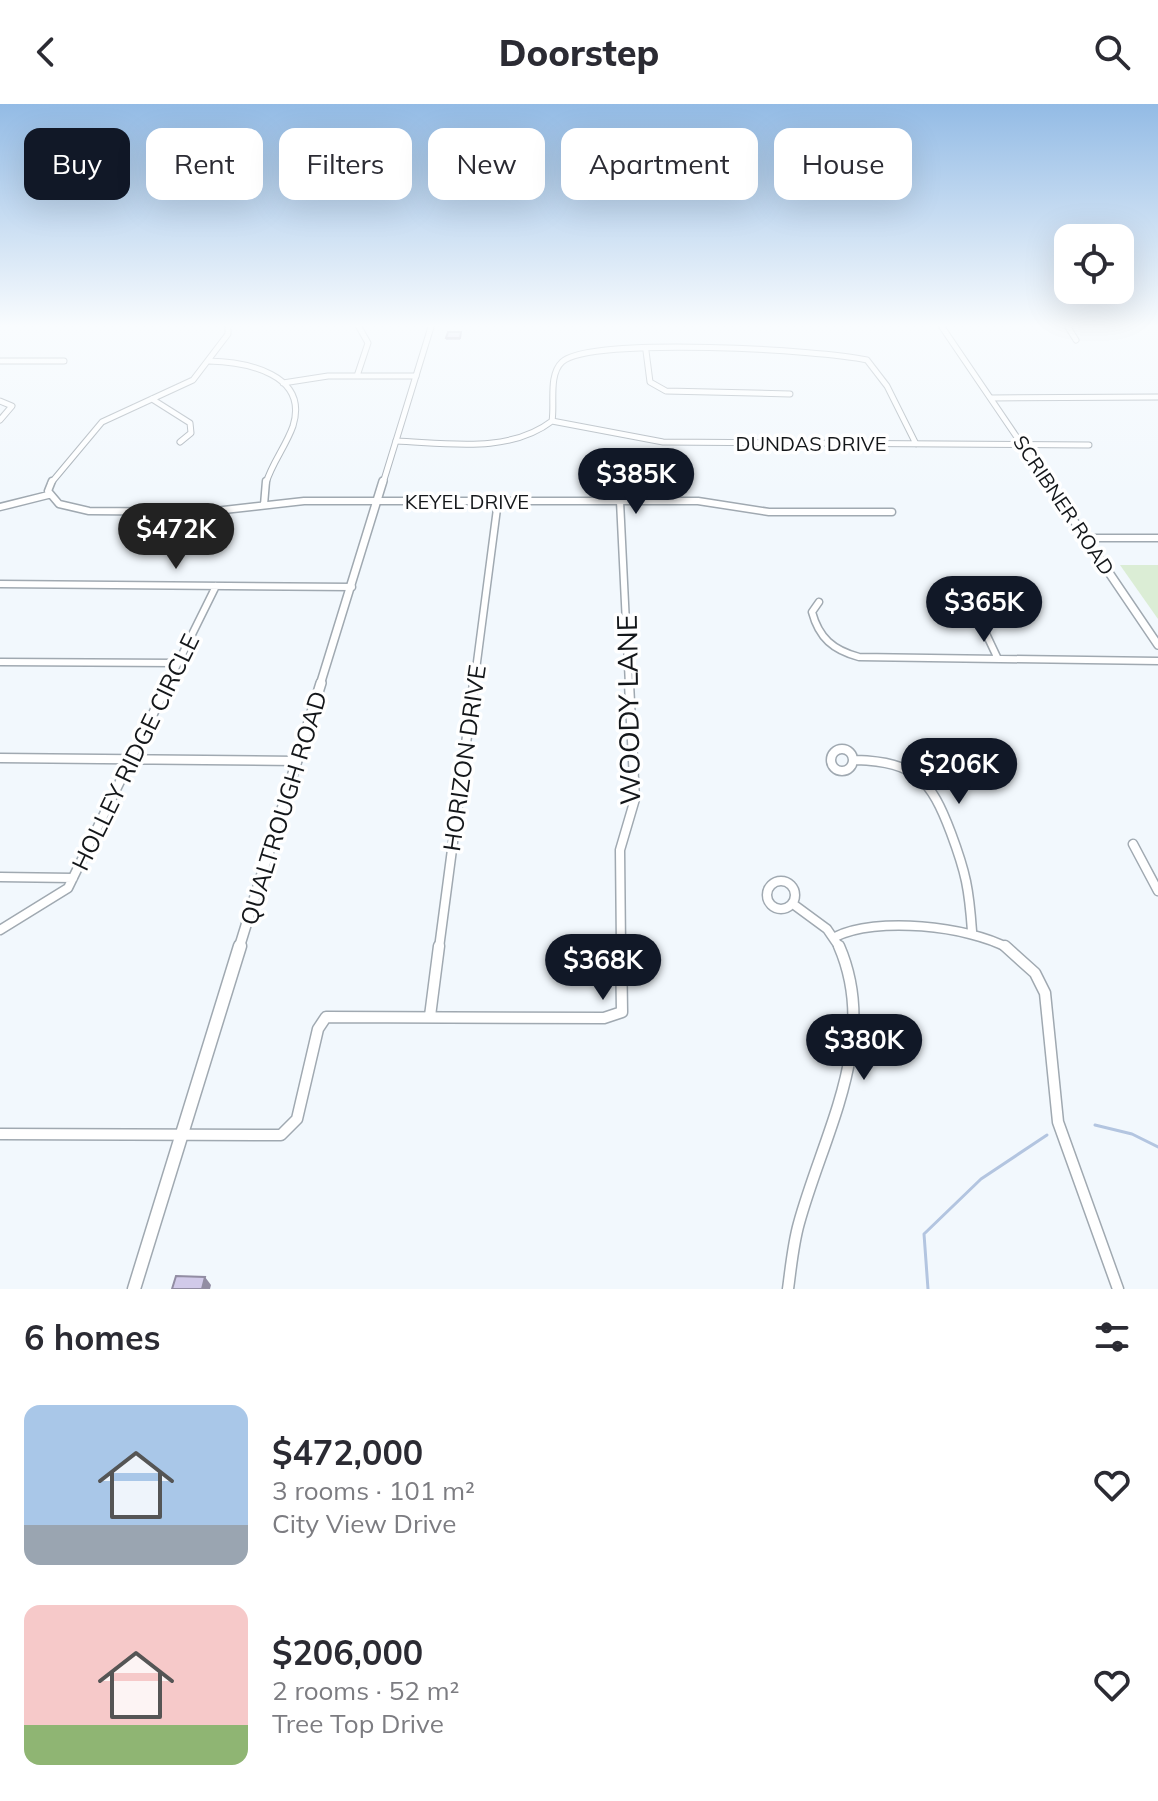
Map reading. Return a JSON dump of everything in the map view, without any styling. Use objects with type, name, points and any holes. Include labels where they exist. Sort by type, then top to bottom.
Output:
[{"type":"street","points":[[0,507],[48,495],[52,480],[95,428],[120,411],[188,382]]},
{"type":"street","points":[[264,505],[262,488],[292,428],[297,409],[292,394],[283,383],[287,382]]},
{"type":"street","name":"QUALTROUGH ROAD","points":[[134,1289],[414,382]]},
{"type":"street","points":[[396,441],[508,441],[535,433],[552,421],[556,382]]},
{"type":"street","points":[[651,382],[666,391],[790,394]]},
{"type":"street","points":[[884,382],[916,444]]},
{"type":"street","name":"SCRIBNER ROAD","points":[[980,382],[1158,645]]},
{"type":"street","points":[[991,398],[1158,397]]},
{"type":"street","points":[[152,399],[190,423],[191,433],[180,442]]},
{"type":"street","points":[[0,401],[12,405],[0,420]]},
{"type":"street","name":"DUNDAS DRIVE","points":[[552,421],[663,442],[1089,445]]},
{"type":"street","name":"KEYEL DRIVE","points":[[48,495],[66,508],[89,511],[206,512],[264,505],[378,501],[620,501],[710,502],[769,512],[892,512]]},
{"type":"street","name":"HORIZON DRIVE","points":[[430,1016],[498,501]]},
{"type":"street","name":"WOODY LANE","points":[[182,1136],[266,1137],[287,1132],[297,1119],[318,1029],[326,1017],[604,1018],[622,1012],[620,850],[635,799],[620,501]]},
{"type":"street","points":[[1085,538],[1158,538]]},
{"type":"street","points":[[0,584],[352,587]]},
{"type":"street","name":"HOLLEY RIDGE CIRCLE","points":[[0,930],[57,897],[73,878],[216,586]]},
{"type":"street","points":[[819,602],[812,612],[816,631],[827,644],[847,655],[871,659],[1158,661]]},
{"type":"street","points":[[971,602],[998,659]]},
{"type":"street","points":[[0,662],[178,663]]},
{"type":"street","points":[[0,758],[297,761]]},
{"type":"street","points":[[856,760],[882,761],[906,768],[928,783],[936,794],[969,881],[972,931]]},
{"type":"street","points":[[1133,844],[1158,891]]},
{"type":"street","points":[[0,877],[73,878]]},
{"type":"street","points":[[788,1289],[799,1222],[841,1103],[853,1047],[851,988],[835,937],[793,904]]},
{"type":"street","points":[[835,937],[853,929],[873,927],[972,931],[995,940],[1032,971],[1044,993],[1050,1018],[1058,1121],[1118,1289]]},
{"type":"street","points":[[0,1134],[182,1136]]},
{"type":"green space","points":[[1120,565],[1158,565],[1158,619]]},
{"type":"building","points":[[176,1276],[205,1277],[202,1289],[172,1289]]},
{"type":"waterway","points":[[1095,1125],[1132,1134],[1158,1147]]},
{"type":"waterway","points":[[928,1289],[924,1234],[981,1179],[1047,1135]]}]
